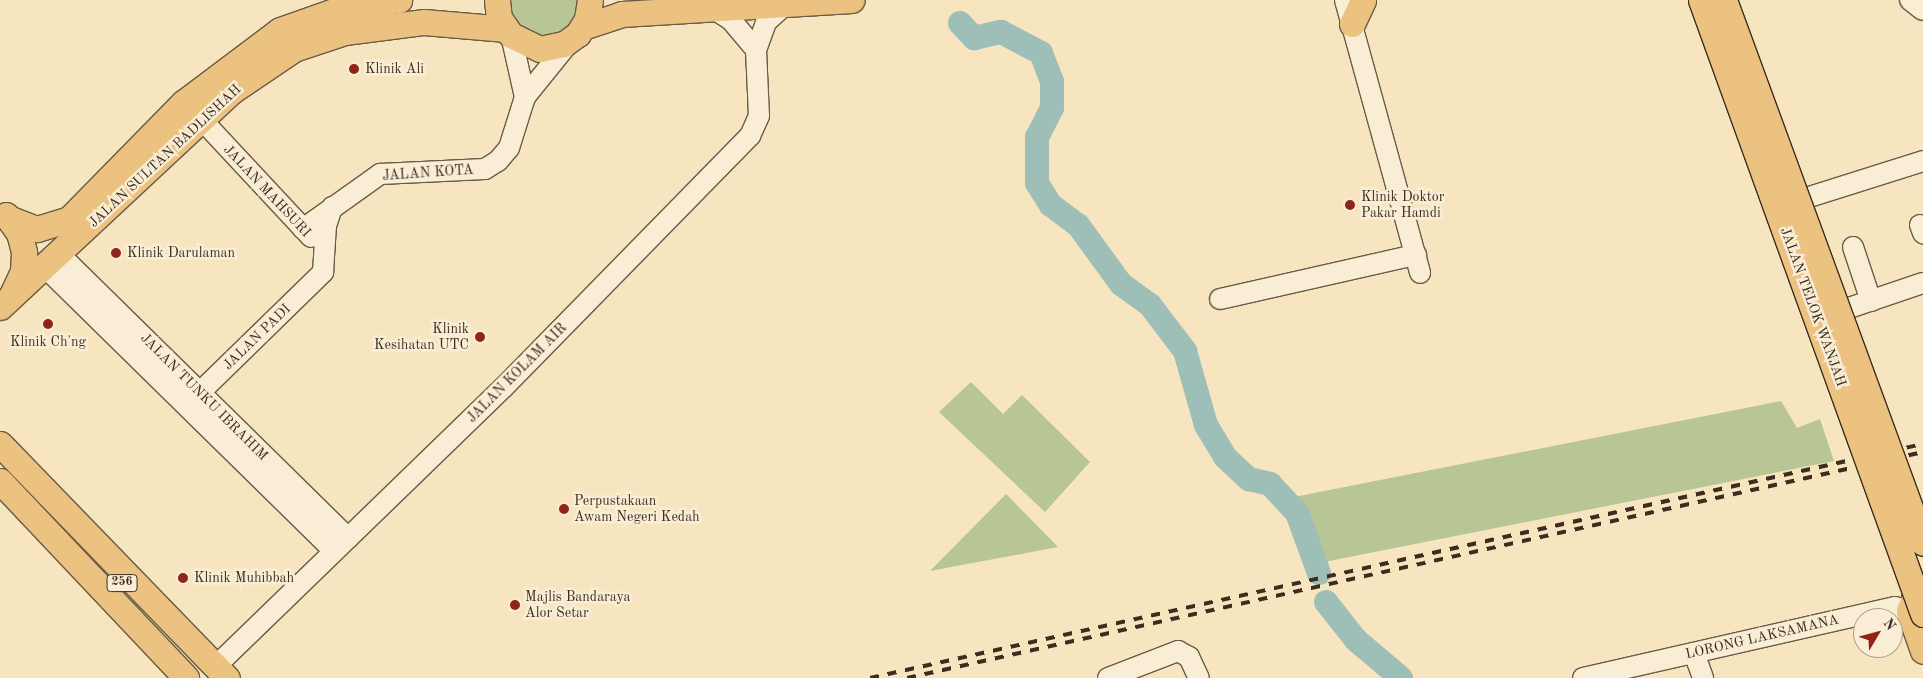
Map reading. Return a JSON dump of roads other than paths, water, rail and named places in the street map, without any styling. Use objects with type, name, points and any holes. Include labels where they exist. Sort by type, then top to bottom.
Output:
[{"type":"main road","name":"JALAN SULTAN BADLISHAH","points":[[4,213],[37,229],[69,219],[183,103],[261,42],[302,20],[398,0]]},
{"type":"main road","points":[[497,0],[508,32],[540,49],[622,14],[852,0]]},
{"type":"main road","points":[[577,34],[590,0]]},
{"type":"main road","points":[[1352,24],[1363,0]]},
{"type":"main road","name":"JALAN TELOK WANJAH","points":[[1701,0],[1918,606],[1923,651]]},
{"type":"main road","name":"JALAN TELOK WANJAH","points":[[1724,0],[1923,543]]},
{"type":"main road","name":"JALAN SULTAN BADLISHAH","points":[[6,302],[53,262],[202,120],[270,63],[312,41],[424,22],[508,32]]},
{"type":"main road","points":[[4,213],[24,252],[23,271],[6,302]]},
{"type":"main road","points":[[0,444],[220,674]]},
{"type":"main road","name":"256","points":[[0,460],[220,674]]},
{"type":"main road","points":[[0,481],[186,678]]},
{"type":"street","points":[[1220,299],[1418,264],[1345,0]]},
{"type":"street","points":[[1690,0],[1814,336],[1838,389],[1852,397],[1866,392],[1874,380],[1846,309],[1737,0]]},
{"type":"street","points":[[1910,0],[1923,10]]},
{"type":"street","name":"JALAN KOLAM AIR","points":[[220,674],[341,545],[503,388],[750,136],[759,116],[756,50],[766,22],[786,4]]},
{"type":"street","points":[[712,8],[731,20],[756,50]]},
{"type":"street","points":[[508,32],[525,97]]},
{"type":"street","name":"JALAN KOTA","points":[[303,229],[380,174],[485,169],[508,148],[525,97],[577,34]]},
{"type":"street","name":"JALAN MAHSURI","points":[[202,120],[319,246],[325,265]]},
{"type":"street","points":[[1806,198],[1923,161]]},
{"type":"street","points":[[325,265],[324,236],[332,207]]},
{"type":"street","points":[[1853,247],[1871,301]]},
{"type":"street","name":"JALAN TUNKU IBRAHIM","points":[[53,262],[341,545]]},
{"type":"street","name":"JALAN PADI","points":[[193,399],[325,265]]},
{"type":"street","points":[[1846,309],[1923,283]]},
{"type":"street","name":"LORONG LAKSAMANA","points":[[1583,678],[1646,671],[1694,652],[1895,607],[1918,606]]},
{"type":"street","points":[[1108,678],[1178,650],[1189,657],[1199,678]]},
{"type":"street","points":[[1694,652],[1702,678]]},
{"type":"waterway","points":[[960,23],[974,38],[1001,32],[1041,53],[1052,81],[1052,108],[1037,137],[1037,183],[1051,205],[1078,225],[1121,284],[1150,305],[1185,351],[1206,425],[1225,457],[1249,479],[1270,484],[1297,513],[1319,573]]},
{"type":"waterway","points":[[1326,602],[1356,640],[1401,678]]},
{"type":"railway","points":[[870,678],[1923,444]]},
{"type":"railway","points":[[907,678],[1923,452]]},
{"type":"place","name":"Klinik Ali","points":[[354,69]]},
{"type":"place","name":"Klinik Doktor Pakar Hamdi","points":[[1350,205]]},
{"type":"place","name":"Klinik Darulaman","points":[[116,253]]},
{"type":"place","name":"Klinik Ch'ng","points":[[48,324]]},
{"type":"place","name":"Klinik Kesihatan UTC","points":[[480,337]]},
{"type":"place","name":"Perpustakaan Awam Negeri Kedah","points":[[564,509]]},
{"type":"place","name":"Klinik Muhibbah","points":[[183,578]]},
{"type":"place","name":"Majlis Bandaraya Alor Setar","points":[[515,605]]}]
